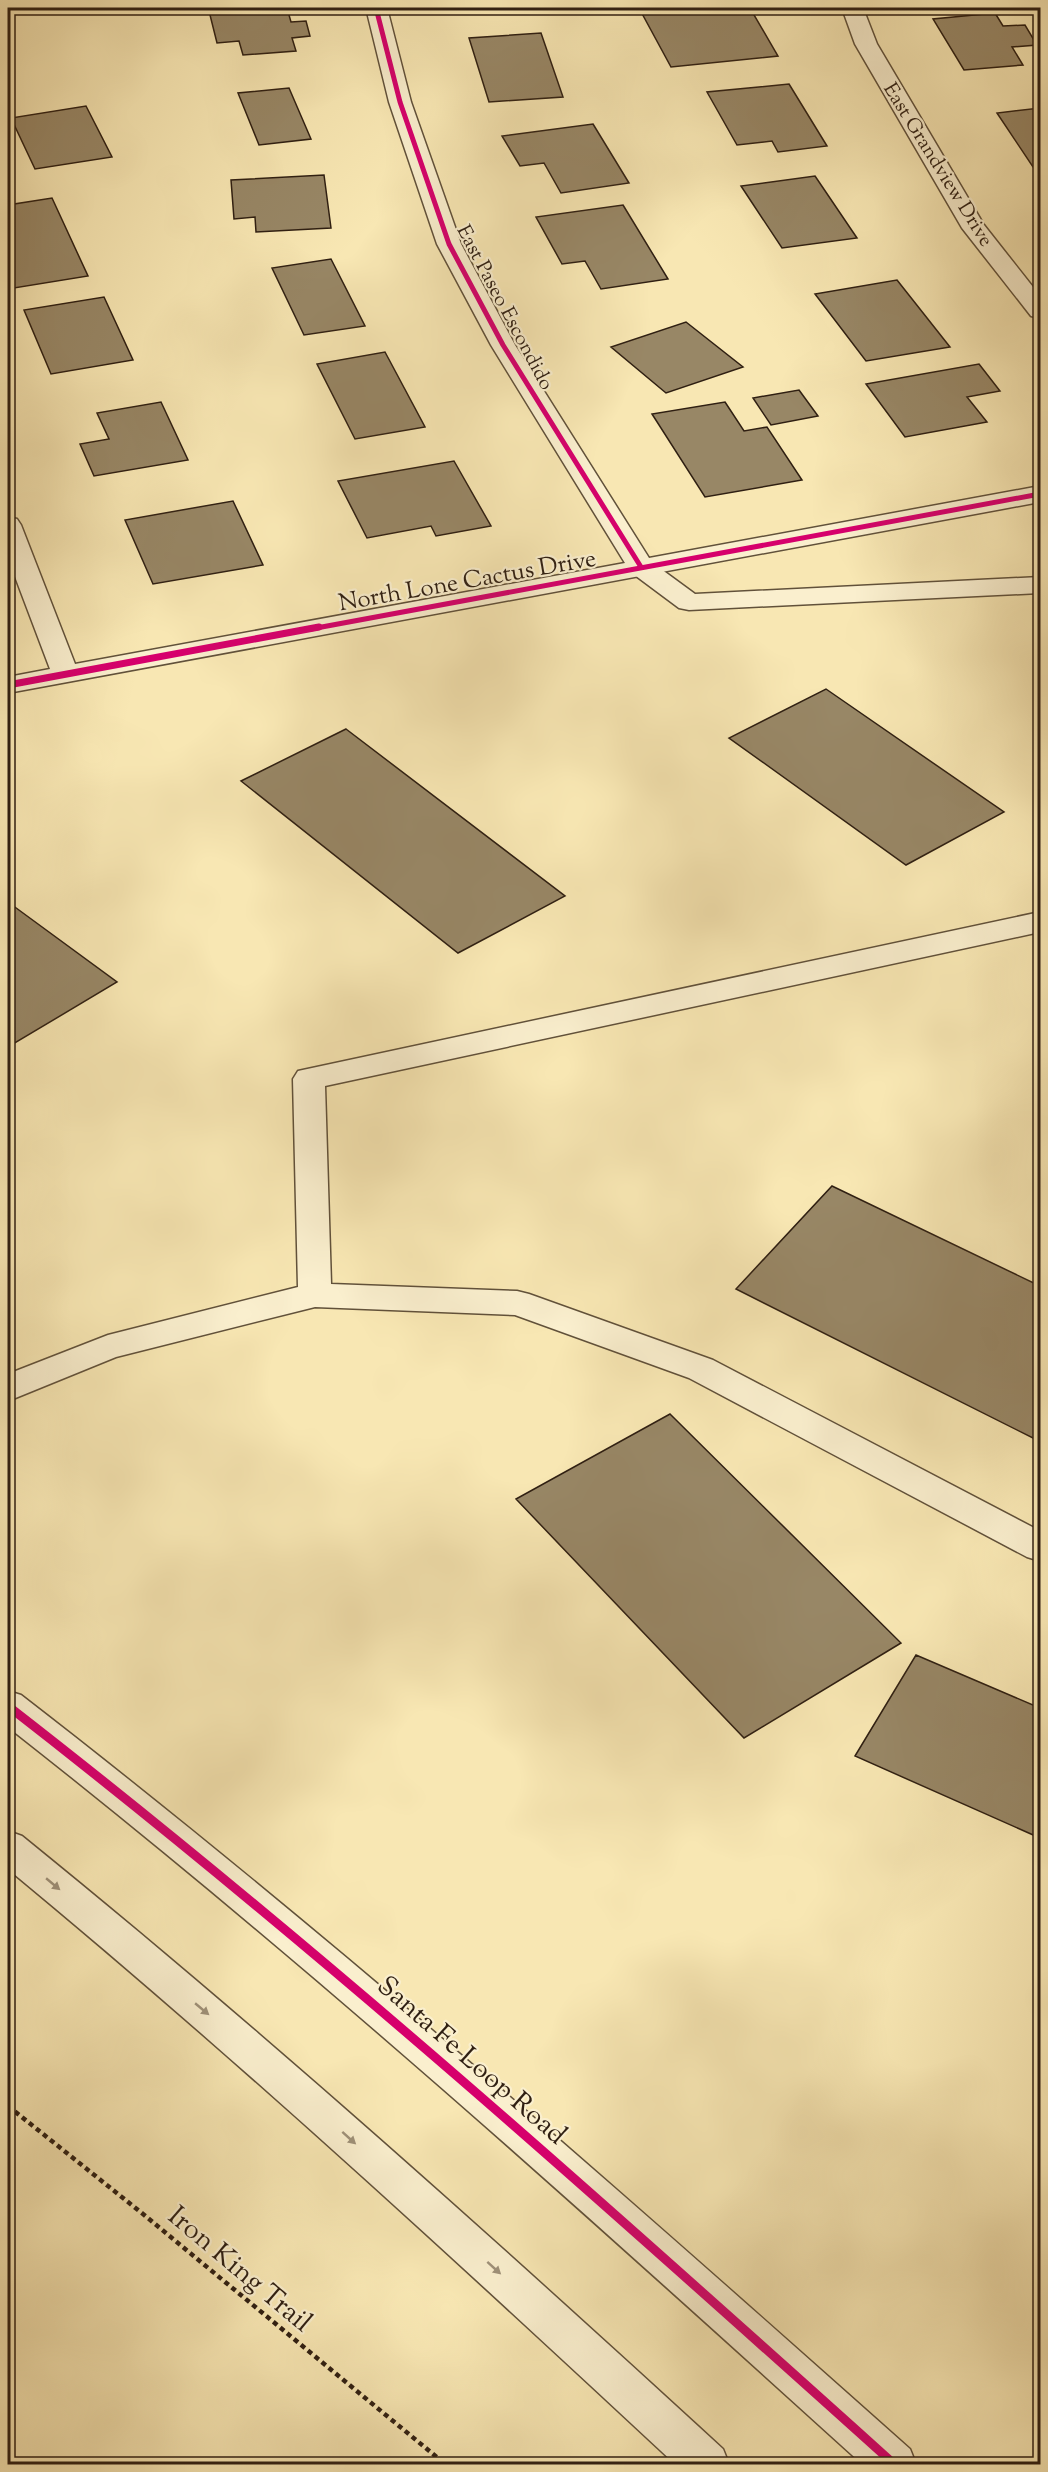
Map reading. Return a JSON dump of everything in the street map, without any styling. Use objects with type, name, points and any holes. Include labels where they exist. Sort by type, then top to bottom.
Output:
[{"type":"street","name":"East Paseo Escondido","points":[[376,8],[400,102],[449,244],[503,345],[641,567]]},
{"type":"street","name":"East Grandview Drive","points":[[852,8],[866,44],[974,228],[1041,311]]},
{"type":"street","name":"North Lone Cactus Drive","points":[[8,685],[1041,494]]},
{"type":"street","points":[[8,525],[65,673]]},
{"type":"street","points":[[641,567],[689,603],[1041,585]]},
{"type":"street","points":[[315,1294],[309,1079],[1041,922]]},
{"type":"street","points":[[8,1388],[108,1347],[315,1294],[517,1303],[700,1369],[1041,1547]]},
{"type":"street","name":"Santa Fe Loop Road","points":[[8,1706],[106,1781],[466,2080],[894,2464]]},
{"type":"street","points":[[8,1847],[220,2024],[520,2291],[707,2464]]},
{"type":"building","points":[[287,8],[291,22],[306,21],[310,36],[292,38],[296,51],[243,55],[239,41],[217,43],[209,11]]},
{"type":"building","points":[[639,8],[750,8],[778,56],[671,67]]},
{"type":"building","points":[[995,13],[1003,26],[1025,25],[1037,45],[1012,47],[1023,65],[964,70],[933,19]]},
{"type":"building","points":[[541,33],[563,97],[489,102],[469,38]]},
{"type":"building","points":[[789,84],[827,146],[778,152],[772,141],[737,145],[707,92]]},
{"type":"building","points":[[289,88],[311,139],[259,145],[238,93]]},
{"type":"building","points":[[86,106],[112,157],[35,169],[11,118]]},
{"type":"building","points":[[1040,108],[1040,166],[1033,167],[997,113]]},
{"type":"building","points":[[593,124],[629,183],[561,193],[544,163],[520,166],[502,136]]},
{"type":"building","points":[[324,175],[331,228],[256,232],[255,217],[234,219],[231,180]]},
{"type":"building","points":[[815,176],[857,238],[782,248],[741,186]]},
{"type":"building","points":[[52,198],[88,276],[14,288],[8,271],[8,205]]},
{"type":"building","points":[[623,205],[668,279],[601,289],[585,261],[562,264],[536,217]]},
{"type":"building","points":[[331,259],[365,326],[304,335],[272,268]]},
{"type":"building","points":[[897,280],[950,347],[866,361],[815,294]]},
{"type":"building","points":[[104,297],[133,360],[51,374],[24,310]]},
{"type":"building","points":[[686,322],[743,367],[666,393],[611,347]]},
{"type":"building","points":[[385,352],[425,427],[355,439],[317,364]]},
{"type":"building","points":[[979,364],[1000,391],[967,397],[987,422],[905,437],[866,384]]},
{"type":"building","points":[[799,390],[818,416],[771,425],[753,398]]},
{"type":"building","points":[[161,402],[188,460],[94,476],[80,444],[109,439],[97,413]]},
{"type":"building","points":[[725,402],[744,431],[767,427],[802,480],[705,497],[652,414]]},
{"type":"building","points":[[454,461],[491,526],[436,536],[431,526],[367,538],[338,481]]},
{"type":"building","points":[[233,501],[263,565],[153,584],[125,520]]},
{"type":"building","points":[[826,689],[1004,812],[906,865],[729,738]]},
{"type":"building","points":[[346,729],[565,896],[458,953],[241,781]]},
{"type":"building","points":[[8,902],[117,982],[8,1047]]},
{"type":"building","points":[[832,1186],[1040,1286],[1040,1432],[1035,1439],[736,1289]]},
{"type":"building","points":[[670,1414],[901,1643],[744,1738],[516,1499]]},
{"type":"building","points":[[916,1655],[1040,1708],[1040,1838],[855,1756]]},
{"type":"cycle path","points":[[376,8],[400,102],[449,244],[503,345],[641,567]]},
{"type":"cycle path","points":[[8,685],[1040,494]]},
{"type":"cycle path","points":[[8,1706],[237,1887],[348,1981],[568,2172],[894,2464]]}]
